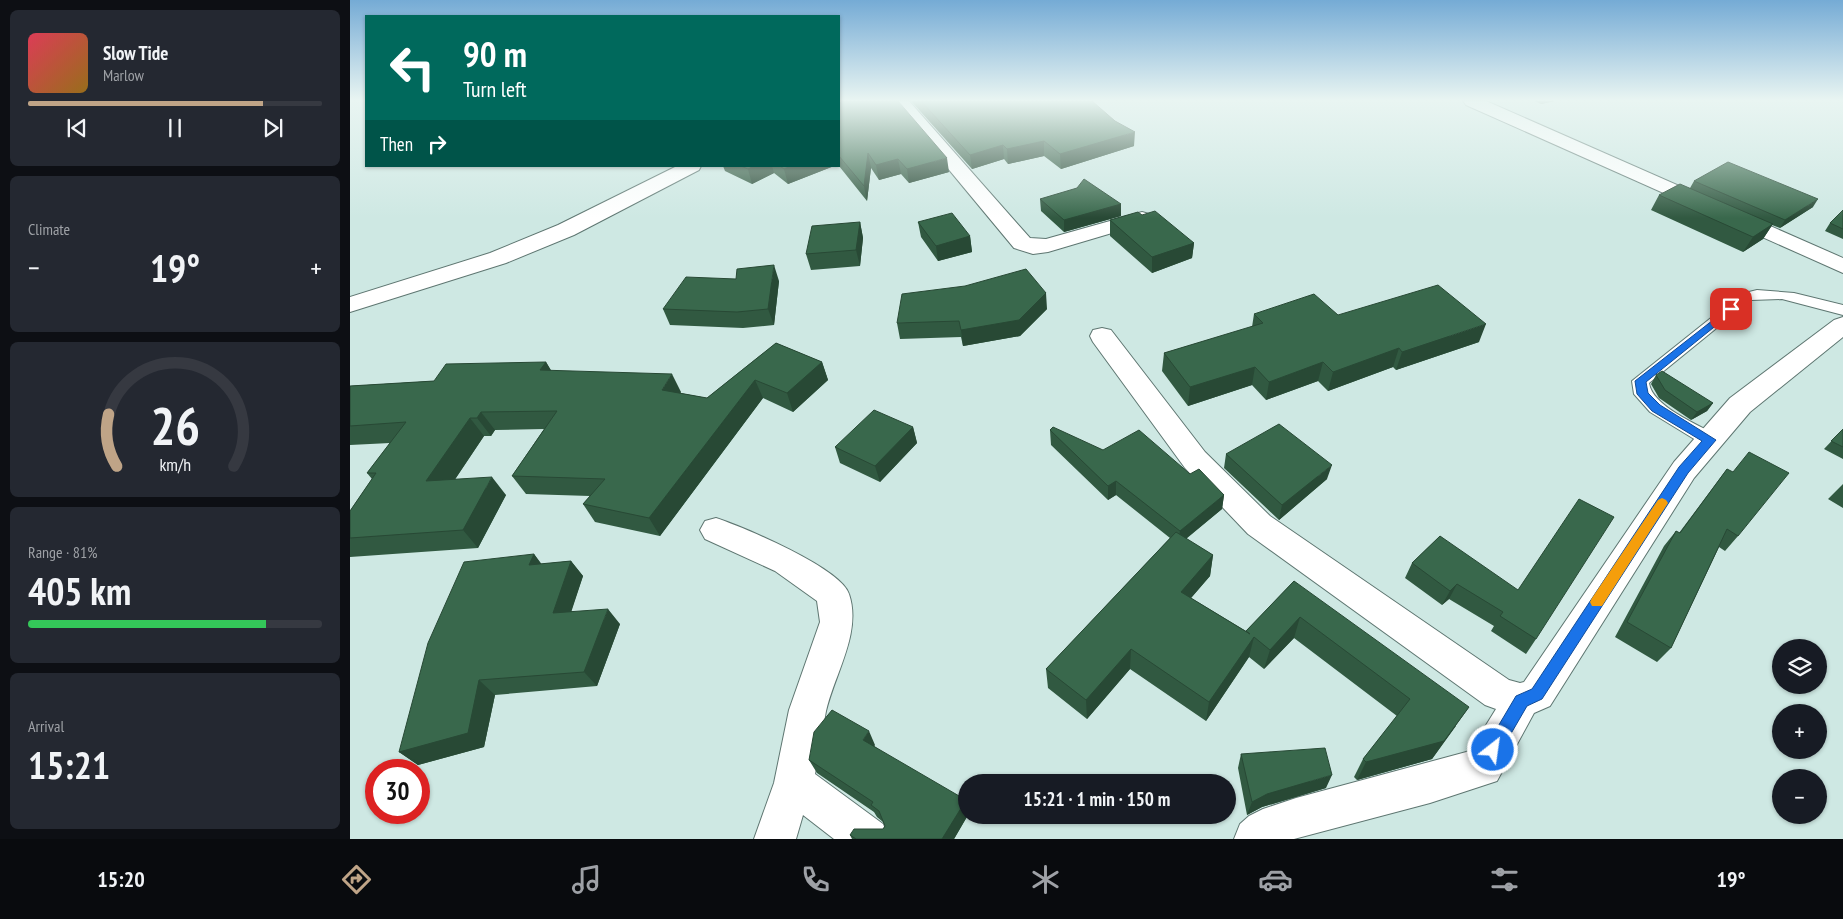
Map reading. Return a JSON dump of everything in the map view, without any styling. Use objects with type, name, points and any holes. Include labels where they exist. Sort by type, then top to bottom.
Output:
[{"type":"street","points":[[934,140],[1022,243],[1033,247],[1048,245],[1142,218]]},
{"type":"street","points":[[1568,140],[1843,266]]},
{"type":"street","points":[[1592,140],[1843,249]]},
{"type":"street","points":[[350,305],[507,255],[566,230],[690,167]]},
{"type":"street","points":[[1255,839],[1263,830],[1296,818],[1483,767],[1521,701],[1537,694],[1684,470],[1740,405],[1843,325]]},
{"type":"street","points":[[1102,336],[1195,460],[1259,525],[1498,693],[1521,701]]},
{"type":"street","points":[[716,530],[786,562],[833,594],[837,622],[808,710],[794,783],[775,839]]},
{"type":"street","points":[[794,783],[868,839]]},
{"type":"lane","points":[[1710,440],[1656,408],[1642,394],[1640,381],[1746,297],[1758,293],[1779,295],[1843,310]]},
{"type":"building","points":[[840,140],[932,140],[947,158],[907,169],[898,159],[876,165],[868,153],[864,186],[840,157]]},
{"type":"building","points":[[957,140],[1107,140],[1060,154],[1044,141],[1007,149],[1003,145],[970,155]]},
{"type":"building","points":[[1728,162],[1818,199],[1785,220],[1694,181]]},
{"type":"building","points":[[1084,179],[1121,204],[1064,220],[1040,199],[1077,188]]},
{"type":"building","points":[[1680,184],[1773,224],[1753,237],[1659,195]]},
{"type":"building","points":[[1843,210],[1843,229],[1830,223]]},
{"type":"building","points":[[1155,211],[1194,243],[1152,257],[1110,220],[1138,212],[1142,215]]},
{"type":"building","points":[[952,213],[970,236],[936,246],[918,222]]},
{"type":"building","points":[[860,222],[856,250],[806,254],[812,226]]},
{"type":"building","points":[[774,265],[768,309],[737,312],[663,309],[686,277],[736,279],[737,269]]},
{"type":"building","points":[[1026,269],[1046,293],[1019,320],[961,330],[959,321],[897,323],[902,294],[965,286]]},
{"type":"building","points":[[1438,285],[1486,324],[1402,352],[1399,348],[1333,372],[1323,362],[1269,382],[1255,367],[1190,387],[1164,353],[1263,323],[1254,314],[1314,294],[1338,315]]},
{"type":"building","points":[[776,343],[822,362],[787,393],[755,380],[649,518],[583,504],[605,479],[512,476],[557,411],[481,412],[477,418],[470,418],[426,481],[492,477],[463,530],[350,538],[350,511],[376,473],[367,473],[406,422],[350,426],[350,386],[434,381],[446,364],[546,362],[540,370],[672,374],[662,390],[707,398]]},
{"type":"building","points":[[1662,371],[1713,403],[1697,412],[1665,390],[1656,375]]},
{"type":"building","points":[[874,410],[913,427],[875,466],[835,447]]},
{"type":"building","points":[[1279,424],[1332,465],[1282,505],[1226,454]]},
{"type":"building","points":[[1053,427],[1103,450],[1139,430],[1190,474],[1199,469],[1224,495],[1180,531],[1116,481],[1108,486],[1050,430]]},
{"type":"building","points":[[1843,429],[1843,447],[1831,441]]},
{"type":"building","points":[[1749,452],[1789,473],[1738,536],[1727,529],[1671,648],[1627,622],[1676,531],[1680,533],[1727,469],[1733,472]]},
{"type":"building","points":[[1579,499],[1614,517],[1536,639],[1500,616],[1503,612],[1457,584],[1450,591],[1412,563],[1440,536],[1518,590]]},
{"type":"building","points":[[1176,532],[1213,555],[1181,592],[1250,634],[1246,631],[1294,581],[1469,707],[1444,741],[1366,762],[1363,759],[1410,699],[1300,617],[1270,650],[1254,637],[1209,702],[1131,649],[1086,700],[1046,669]]},
{"type":"building","points":[[534,554],[529,565],[571,561],[553,613],[608,609],[584,672],[479,680],[468,733],[399,752],[428,643],[464,562]]},
{"type":"building","points":[[832,710],[869,731],[863,740],[958,795],[958,813],[942,839],[856,839],[850,835],[854,829],[883,829],[885,826],[879,811],[871,805],[873,802],[809,760],[814,732]]},
{"type":"building","points":[[1325,748],[1332,775],[1267,794],[1252,802],[1241,754]]},
{"type":"slow traffic","points":[[1597,602],[1662,503]]},
{"type":"route","points":[[1493,750],[1521,701],[1537,694],[1684,470],[1710,440],[1656,408],[1642,394],[1640,381],[1731,309]]}]
